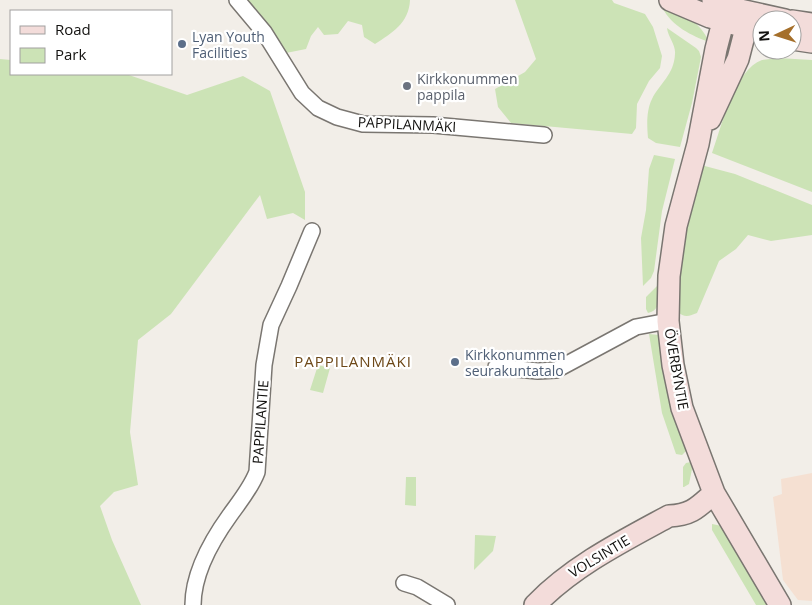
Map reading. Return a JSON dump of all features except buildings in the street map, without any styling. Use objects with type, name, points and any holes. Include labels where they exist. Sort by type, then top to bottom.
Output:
[{"type":"street","name":"PAPPILANMÄKI","points":[[236,0],[264,32],[302,93],[318,108],[336,117],[363,124],[433,124],[544,135]]},
{"type":"street","points":[[670,0],[690,10],[743,23]]},
{"type":"street","points":[[713,0],[743,23]]},
{"type":"street","name":"ÖVERBYNTIE","points":[[743,23],[738,59],[698,144],[676,226],[669,276],[668,321],[673,365],[682,408],[714,493],[780,605]]},
{"type":"street","name":"PAPPILANTIE","points":[[193,605],[198,578],[206,555],[228,518],[253,484],[257,472],[264,365],[271,325],[312,231]]},
{"type":"street","points":[[496,367],[538,371],[556,370],[636,327],[668,321]]},
{"type":"street","name":"VOLSINTIE","points":[[535,605],[549,590],[583,564],[669,516],[676,504],[686,497],[714,493]]},
{"type":"street","points":[[404,583],[417,587],[447,605]]},
{"type":"shaded area","points":[[812,473],[812,601],[798,600],[783,580],[773,497],[782,494],[781,479]]},
{"type":"green space","points":[[245,0],[410,0],[407,15],[403,21],[375,44],[364,37],[362,25],[348,21],[338,34],[324,35],[318,27],[311,36],[306,49],[286,53]]},
{"type":"green space","points":[[515,0],[612,0],[614,3],[645,14],[653,27],[662,56],[660,68],[649,81],[637,104],[636,128],[632,134],[511,123],[498,107],[495,89],[525,72],[536,59]]},
{"type":"green space","points":[[665,6],[696,24],[709,42],[696,37],[677,25],[663,9]]},
{"type":"green space","points":[[667,28],[696,48],[701,57],[692,103],[680,147],[656,143],[648,138],[647,118],[650,104],[672,68],[674,61],[674,47]]},
{"type":"green space","points":[[0,59],[10,60],[10,75],[129,75],[187,95],[243,76],[270,91],[305,192],[305,220],[293,213],[267,219],[260,195],[171,314],[138,340],[130,432],[138,485],[114,492],[100,506],[112,540],[141,605],[0,605]]},
{"type":"green space","points":[[762,60],[812,60],[812,192],[712,153],[730,100],[744,75],[752,66]]},
{"type":"green space","points":[[654,155],[675,159],[662,211],[654,271],[651,278],[643,286],[641,238],[646,210],[649,169]]},
{"type":"green space","points":[[701,165],[735,174],[812,205],[812,235],[771,241],[748,235],[736,249],[719,261],[697,313],[685,316],[678,312],[682,256],[688,219]]},
{"type":"green space","points":[[658,285],[658,306],[648,313],[646,297]]},
{"type":"green space","points":[[649,334],[659,335],[687,450],[682,455],[676,454],[662,413]]},
{"type":"green space","points":[[318,365],[330,368],[323,393],[310,390]]},
{"type":"green space","points":[[691,462],[692,469],[689,484],[683,487],[683,467],[686,463]]},
{"type":"green space","points":[[406,477],[416,477],[416,506],[405,505]]},
{"type":"green space","points":[[712,524],[722,526],[769,605],[756,605],[712,530]]},
{"type":"green space","points":[[475,535],[496,536],[493,551],[474,570]]},
{"type":"place","name":"Lyan Youth Facilities","points":[[182,44]]},
{"type":"place","name":"Kirkkonummen pappila","points":[[407,86]]},
{"type":"place","name":"Kirkkonummen seurakuntatalo","points":[[455,362]]},
{"type":"district","name":"PAPPILANMÄKI","points":[[353,361]]}]
